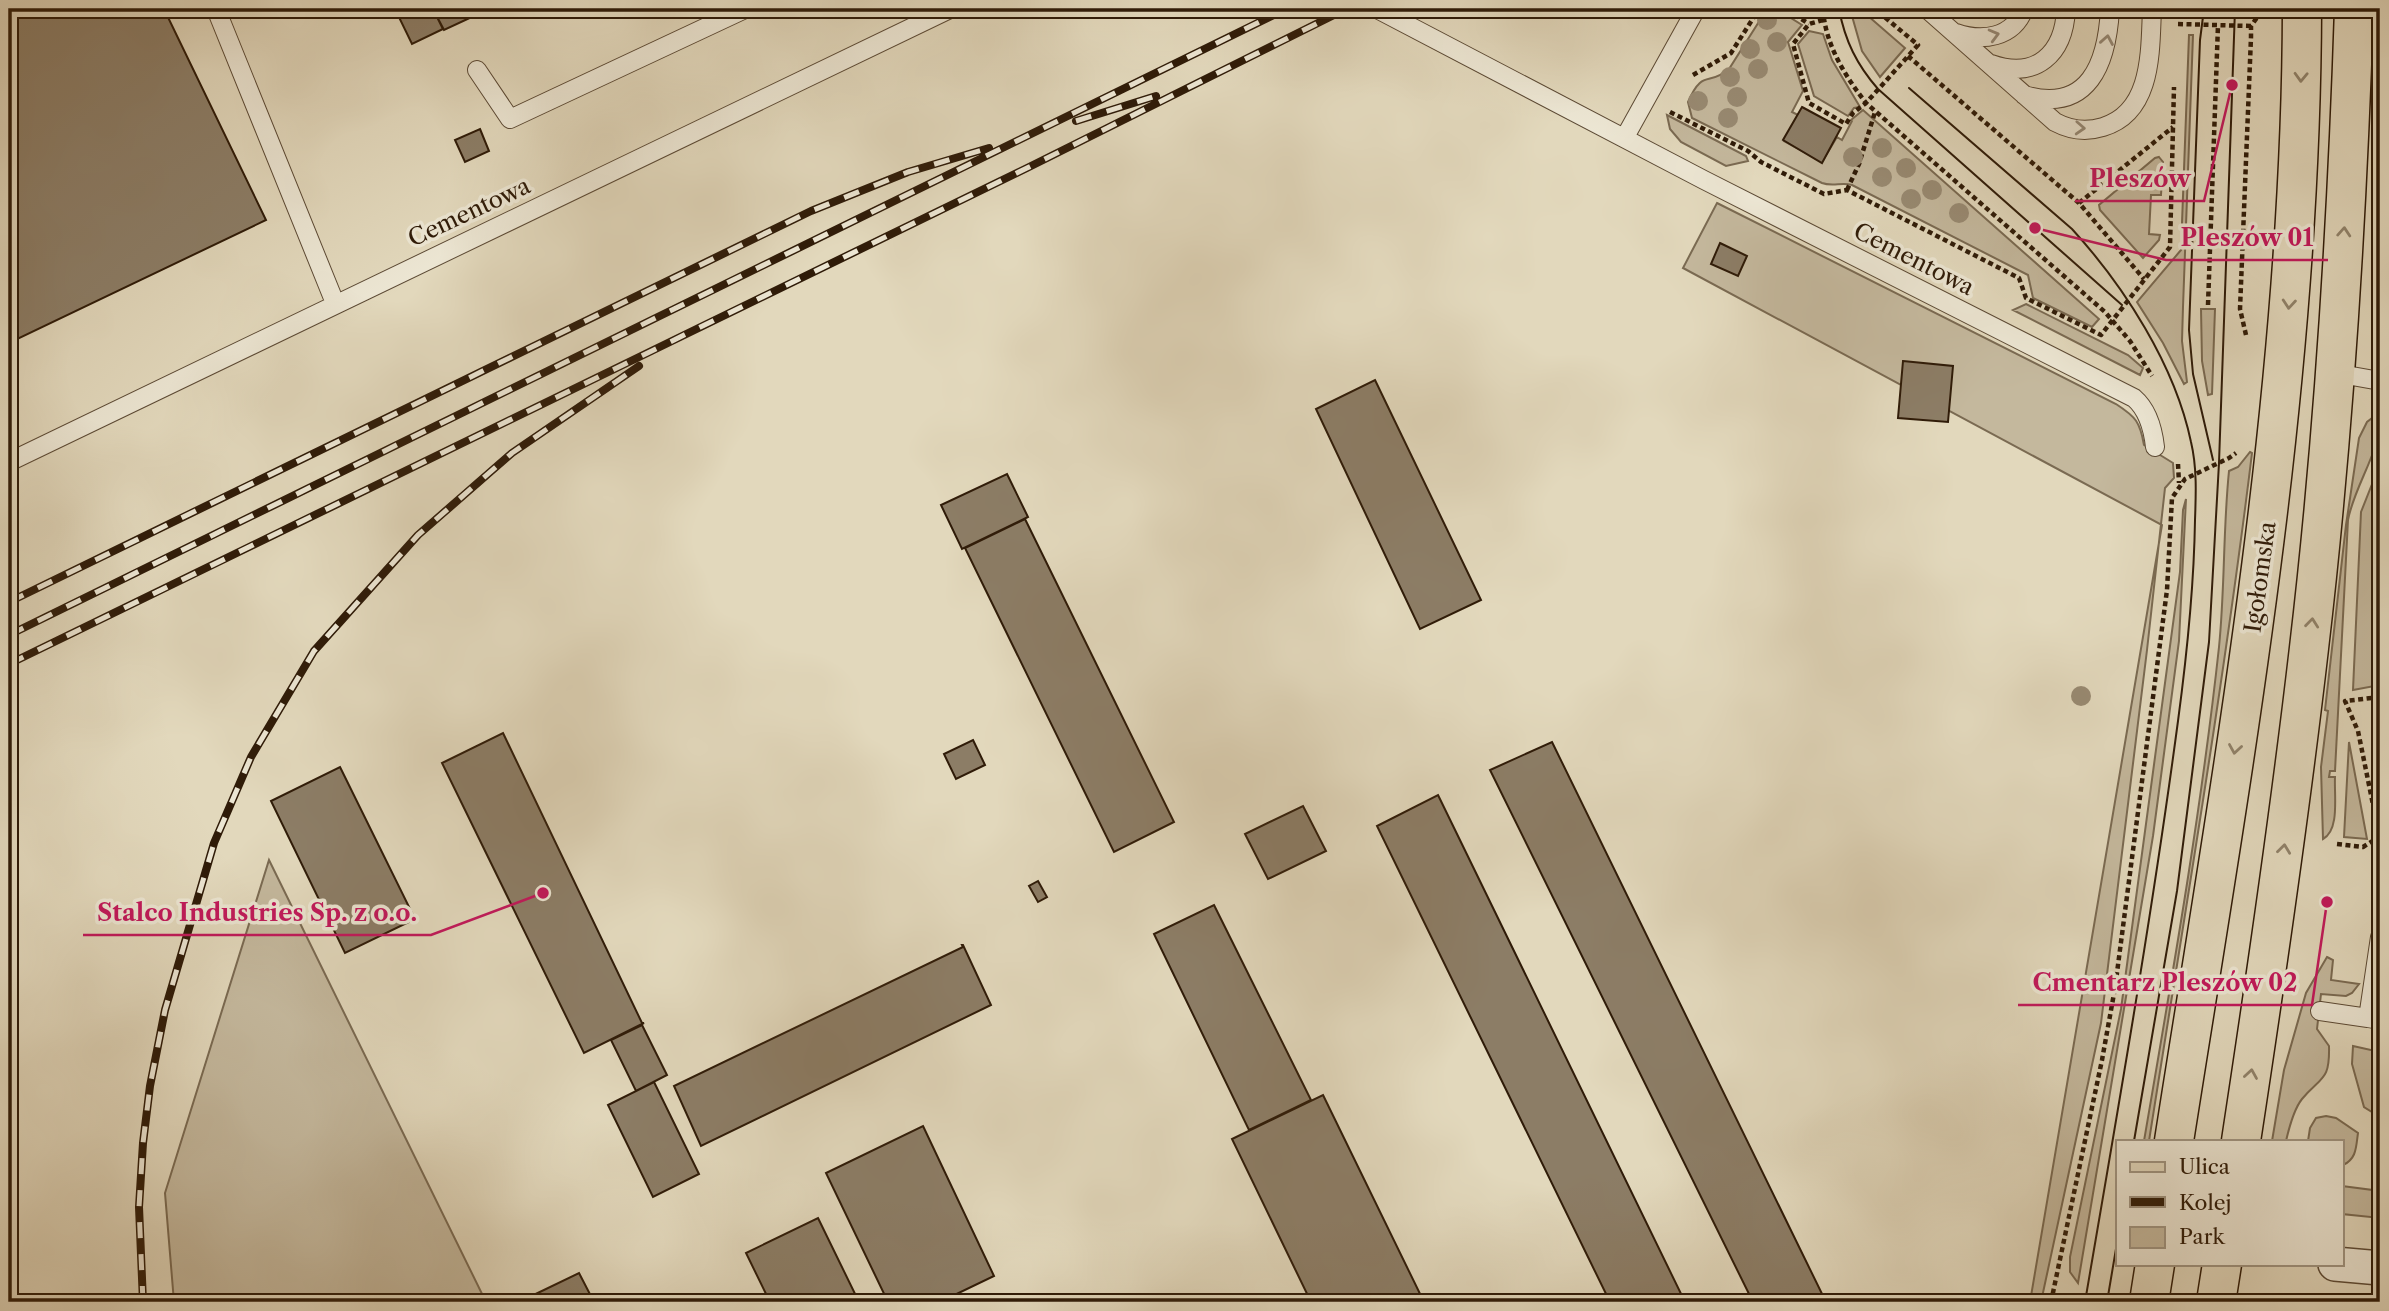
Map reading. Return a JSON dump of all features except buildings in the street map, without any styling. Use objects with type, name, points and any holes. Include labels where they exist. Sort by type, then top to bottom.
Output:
[{"type":"main road","name":"Igołomska","points":[[2174,1140],[2255,616],[2276,449],[2295,210],[2302,9]]},
{"type":"main road","points":[[2241,1140],[2277,908],[2326,486],[2348,153],[2354,9]]},
{"type":"main road","points":[[2148,1302],[2155,1266]]},
{"type":"main road","points":[[2216,1302],[2222,1266]]},
{"type":"street","points":[[2344,1265],[2380,1268]]},
{"type":"lane","points":[[216,9],[335,303]]},
{"type":"lane","points":[[477,70],[510,119],[745,9]]},
{"type":"lane","name":"Cementowa","points":[[9,462],[950,9]]},
{"type":"lane","name":"Cementowa","points":[[1377,9],[1704,180],[2134,398],[2148,417],[2155,447]]},
{"type":"lane","points":[[1625,137],[1696,9]]},
{"type":"lane","points":[[1927,9],[2055,122],[2078,129],[2094,129],[2112,124],[2133,107],[2144,83],[2150,52],[2152,13]]},
{"type":"lane","points":[[1952,32],[1980,38],[1998,35],[2012,27],[2024,9]]},
{"type":"lane","points":[[1987,62],[2017,70],[2041,62],[2054,50],[2062,36],[2066,9]]},
{"type":"lane","points":[[2024,95],[2059,99],[2077,93],[2097,70],[2106,50],[2110,9]]},
{"type":"lane","points":[[2334,373],[2380,380]]},
{"type":"lane","points":[[2320,1011],[2374,1019],[2380,937]]},
{"type":"path","points":[[1688,84],[1693,74],[1731,54],[1759,9]]},
{"type":"path","points":[[1790,9],[1788,11],[1809,24]]},
{"type":"path","points":[[1823,9],[1823,20],[1840,65],[1866,103],[2112,319],[2137,351],[2156,383]]},
{"type":"path","points":[[1823,20],[1809,24],[1793,44],[1809,103],[1846,124],[1853,113],[1866,103],[1917,45],[1875,9]]},
{"type":"path","points":[[2247,342],[2240,309],[2251,26],[2264,9]]},
{"type":"path","points":[[2152,13],[2160,23],[2251,26]]},
{"type":"path","points":[[2175,37],[2176,24]]},
{"type":"path","points":[[2208,305],[2218,25]]},
{"type":"path","points":[[1908,56],[2079,203],[2144,279]]},
{"type":"path","points":[[1647,99],[1824,194],[1847,190],[2019,278],[2026,298],[2101,335],[2170,247],[2174,75]]},
{"type":"path","points":[[1674,114],[1678,104]]},
{"type":"path","points":[[1847,190],[1859,164],[1875,111]]},
{"type":"path","points":[[2079,203],[2172,127]]},
{"type":"path","points":[[2072,1302],[2051,1301],[2115,988],[2167,590],[2172,498],[2179,484],[2185,479],[2229,458]]},
{"type":"path","points":[[2178,460],[2179,484]]},
{"type":"path","points":[[2337,844],[2364,847],[2380,838],[2358,731],[2345,701],[2380,697]]},
{"type":"path","points":[[2302,1302],[2340,1302]]},
{"type":"green space","points":[[1767,9],[1784,9],[1783,13],[1802,25],[1788,42],[1803,91],[1792,112],[1798,115],[1784,141],[1822,162],[1837,137],[1842,140],[1851,120],[1863,110],[2099,319],[2092,327],[2033,298],[2028,275],[1852,185],[1822,183],[1692,118],[1688,102],[1693,92],[1702,81],[1729,69]]},
{"type":"green space","points":[[1850,9],[1860,9],[1905,48],[1880,77],[1862,51]]},
{"type":"green space","points":[[1809,31],[1823,34],[1832,60],[1860,107],[1854,108],[1848,116],[1814,96],[1798,44]]},
{"type":"green space","points":[[2189,35],[2193,35],[2182,341],[2187,382],[2184,384],[2163,343],[2137,302],[2181,250]]},
{"type":"green space","points":[[1667,115],[1746,156],[1748,161],[1726,166],[1681,142],[1670,129]]},
{"type":"green space","points":[[2159,157],[2163,162],[2161,195],[2151,195],[2149,234],[2160,235],[2159,240],[2143,258],[2100,210],[2099,205]]},
{"type":"green space","points":[[1717,203],[2123,409],[2136,421],[2144,445],[2173,463],[2174,478],[2165,488],[2161,524],[1683,268]]},
{"type":"green space","points":[[2026,304],[2128,355],[2143,368],[2140,375],[2013,310]]},
{"type":"green space","points":[[2201,309],[2215,309],[2212,394],[2208,395],[2202,361]]},
{"type":"green space","points":[[2380,412],[2380,426],[2373,453],[2348,520],[2335,771],[2330,771],[2329,777],[2335,777],[2335,811],[2332,828],[2323,839],[2321,767],[2328,711],[2325,710],[2346,525],[2359,438],[2367,422]]},
{"type":"green space","points":[[2250,452],[2252,453],[2204,797],[2149,1140],[2144,1140],[2185,895],[2212,709],[2221,625],[2229,471],[2238,467]]},
{"type":"green space","points":[[2380,464],[2380,685],[2353,690],[2361,512]]},
{"type":"green space","points":[[2186,499],[2179,641],[2153,836],[2078,1283],[2070,1272],[2070,1257],[2121,1009],[2180,572]]},
{"type":"green space","points":[[2159,544],[2101,1023],[2041,1302],[2030,1302]]},
{"type":"green space","points":[[2349,742],[2367,839],[2344,837]]},
{"type":"green space","points":[[269,860],[486,1302],[174,1302],[165,1193]]},
{"type":"green space","points":[[2327,957],[2333,960],[2331,980],[2359,984],[2346,996],[2321,994],[2317,1029],[2329,1046],[2326,1073],[2299,1103],[2286,1140],[2272,1140],[2284,1070],[2306,993]]},
{"type":"green space","points":[[2353,1046],[2380,1052],[2380,1117],[2364,1107],[2352,1064]]},
{"type":"green space","points":[[2316,1118],[2336,1118],[2358,1133],[2353,1156],[2348,1162],[2344,1164],[2344,1140],[2308,1140],[2310,1128]]},
{"type":"green space","points":[[2344,1186],[2380,1191],[2380,1218],[2344,1214]]},
{"type":"tram line","points":[[1839,9],[1853,52],[1878,89],[2122,305]]},
{"type":"tram line","points":[[2204,9],[2200,40],[2189,330],[2193,374],[2213,460]]},
{"type":"tram line","points":[[2134,1140],[2177,891],[2209,642],[2219,463],[2235,9]]},
{"type":"tram line","points":[[1909,88],[2072,229],[2091,251],[2128,301],[2160,356],[2173,384],[2193,451],[2196,490],[2193,570],[2181,696],[2146,940],[2085,1302]]},
{"type":"tram line","points":[[2107,1302],[2116,1249]]},
{"type":"railway","points":[[9,635],[1286,9]]},
{"type":"railway","points":[[9,664],[1027,168],[1346,9]]},
{"type":"railway","points":[[1076,121],[1156,96]]},
{"type":"railway","points":[[9,602],[811,211],[908,172],[989,148]]},
{"type":"railway","points":[[143,1302],[139,1207],[143,1143],[150,1086],[165,1010],[214,843],[251,757],[314,651],[418,535],[512,453],[639,366]]},
{"type":"place","name":"Pleszów","points":[[2232,85]]},
{"type":"place","name":"Pleszów 01","points":[[2035,228]]},
{"type":"place","name":"Stalco Industries Sp. z o.o.","points":[[543,893]]},
{"type":"place","name":"Cmentarz Pleszów 02","points":[[2327,902]]}]
